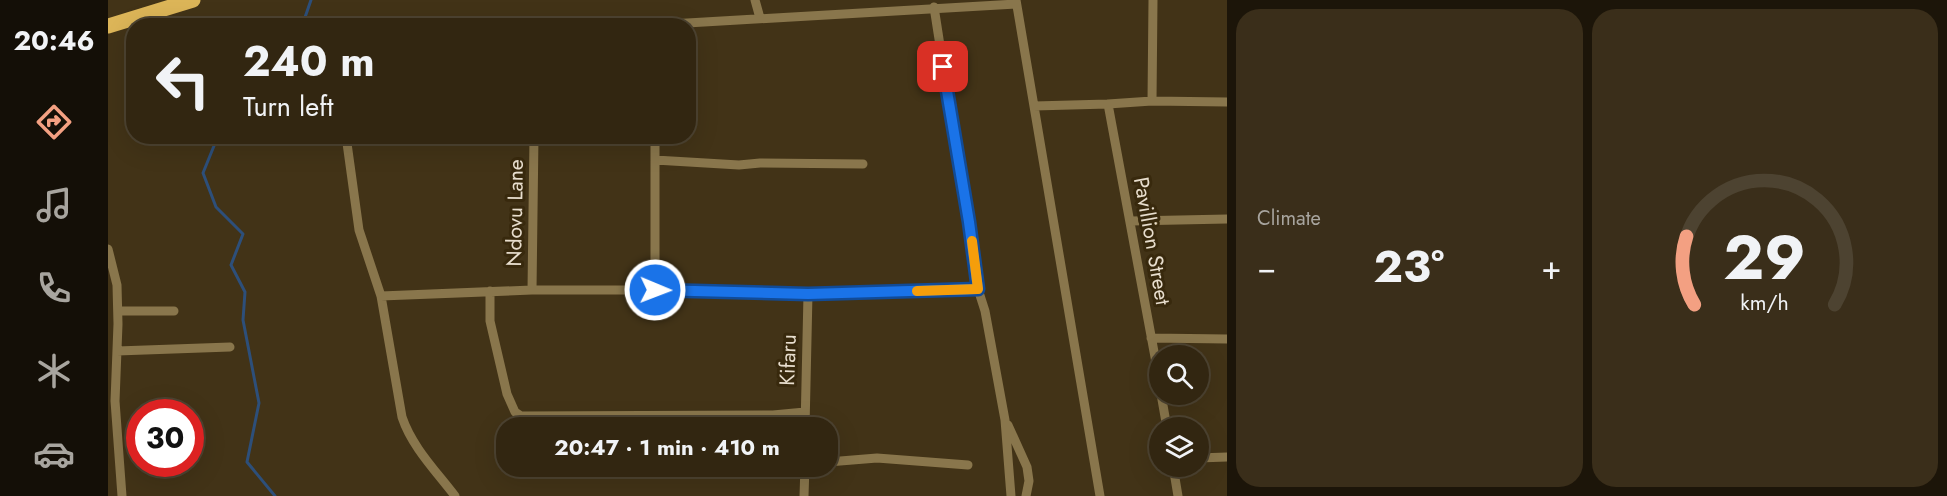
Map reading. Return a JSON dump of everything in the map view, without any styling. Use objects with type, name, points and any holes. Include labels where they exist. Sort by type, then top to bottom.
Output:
[{"type":"main road","points":[[134,18],[193,0]]},
{"type":"main road","points":[[108,26],[126,20]]},
{"type":"street","points":[[755,0],[760,18]]},
{"type":"street","points":[[1152,101],[1153,0]]},
{"type":"street","points":[[696,22],[1016,2],[1100,496]]},
{"type":"street","points":[[934,7],[978,289],[985,311],[1005,420],[1011,496]]},
{"type":"street","points":[[1034,106],[1152,101],[1227,102]]},
{"type":"street","name":"Pavillion Street","points":[[1108,104],[1152,345]]},
{"type":"street","points":[[347,144],[359,230],[381,296],[405,427],[427,462],[455,496]]},
{"type":"street","name":"Ndovu Lane","points":[[532,290],[534,144]]},
{"type":"street","points":[[655,144],[655,290]]},
{"type":"street","points":[[655,160],[739,165],[863,164]]},
{"type":"street","points":[[1131,221],[1227,219]]},
{"type":"street","points":[[108,249],[117,285],[117,351],[114,393],[122,496]]},
{"type":"street","points":[[381,296],[532,290],[808,294],[978,289]]},
{"type":"street","points":[[490,291],[490,321],[507,394],[515,412],[521,416],[772,415],[805,412]]},
{"type":"street","name":"Kifaru","points":[[805,417],[808,294]]},
{"type":"street","points":[[118,311],[174,311]]},
{"type":"street","points":[[1151,338],[1227,339]]},
{"type":"street","points":[[117,351],[230,347]]},
{"type":"street","points":[[1005,420],[1027,467],[1029,481],[1026,496]]},
{"type":"street","points":[[1209,458],[1227,457]]},
{"type":"street","points":[[838,461],[877,458],[968,465]]},
{"type":"street","points":[[108,461],[119,460]]},
{"type":"street","points":[[804,496],[805,477]]},
{"type":"street","points":[[1175,477],[1178,496]]},
{"type":"waterway","points":[[305,18],[311,0]]},
{"type":"waterway","points":[[215,144],[203,173],[216,207],[243,234],[231,265],[245,292],[243,320],[259,403],[247,462],[275,496]]},
{"type":"slow traffic","points":[[917,291],[978,289],[972,241]]},
{"type":"route","points":[[655,290],[808,294],[978,289],[943,67]]}]
